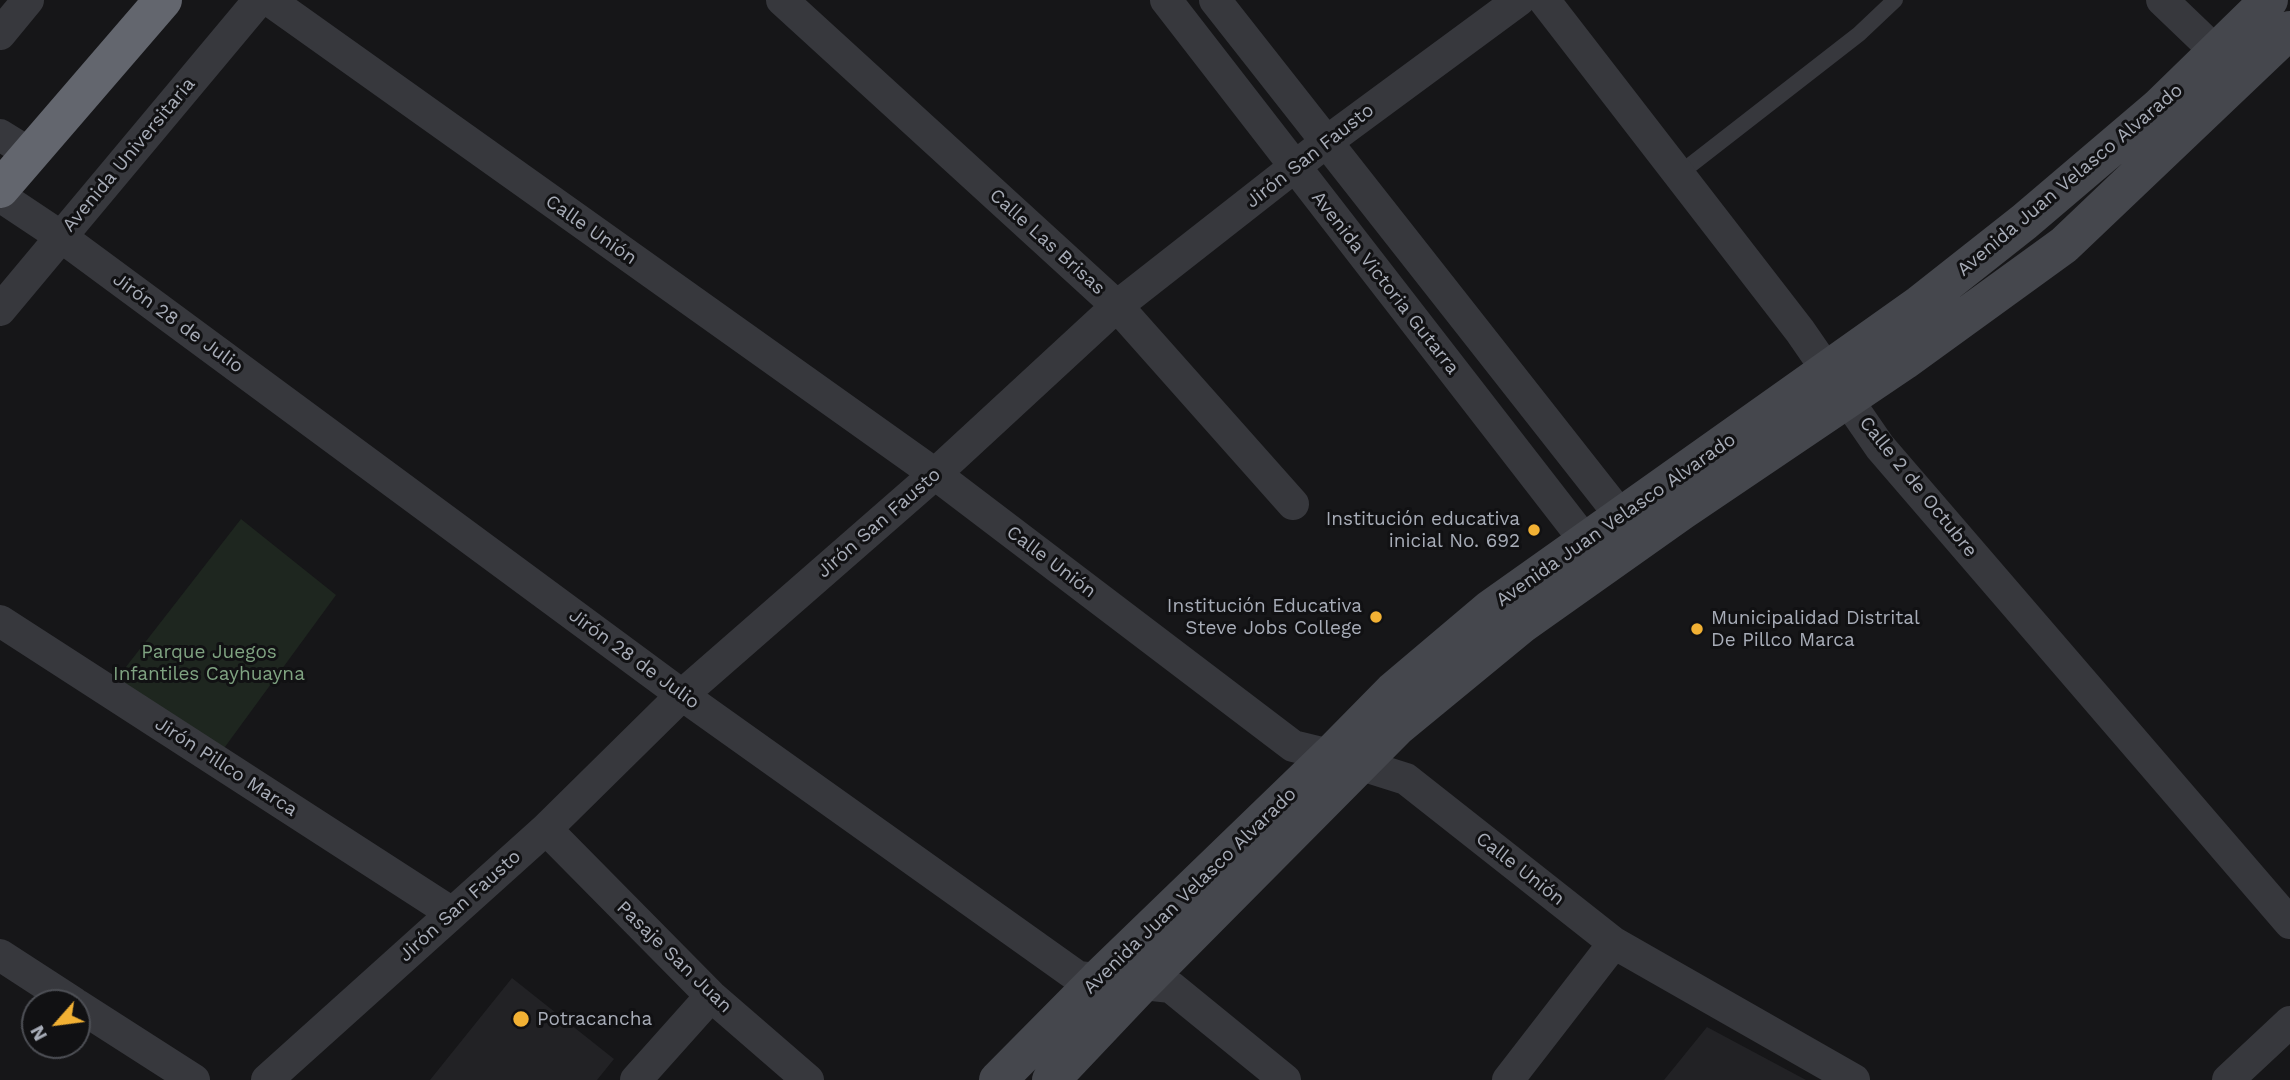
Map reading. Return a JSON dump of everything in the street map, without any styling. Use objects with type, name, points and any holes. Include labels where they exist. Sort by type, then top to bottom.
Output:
[{"type":"highway","points":[[0,189],[15,144],[163,0]]},
{"type":"street","points":[[0,34],[28,0]]},
{"type":"street","name":"Avenida Universitaria","points":[[0,310],[258,0]]},
{"type":"street","name":"Calle Unión","points":[[269,0],[935,474],[1293,746],[1406,779],[1614,943],[1854,1080]]},
{"type":"street","name":"Calle Las Brisas","points":[[782,0],[1117,306],[1293,503]]},
{"type":"street","name":"Avenida Victoria Gutarra","points":[[1166,0],[1595,553]]},
{"type":"street","name":"Avenida Victoria Gutarra","points":[[1215,0],[1630,528]]},
{"type":"street","name":"Jirón San Fausto","points":[[267,1080],[545,829],[682,695],[935,474],[1117,306],[1325,143],[1519,0]]},
{"type":"street","name":"Calle 2 de Octubre","points":[[1544,0],[1838,385],[1880,447],[2290,923]]},
{"type":"street","points":[[2162,0],[2229,65]]},
{"type":"street","name":"Avenida Juan Velasco Alvarado","points":[[2229,65],[2269,0]]},
{"type":"street","name":"Avenida Juan Velasco Alvarado","points":[[1051,1080],[1345,760],[1393,691],[1490,609],[1595,553],[1838,385],[1920,304],[2024,222],[2158,108],[2290,30]]},
{"type":"street","name":"Jirón 28 de Julio","points":[[0,196],[60,236],[682,695],[1078,977],[1171,988],[1284,1080]]},
{"type":"street","name":"Jirón Pillco Marca","points":[[0,621],[452,913]]},
{"type":"street","name":"Avenida Juan Velasco Alvarado","points":[[998,1080],[1098,979],[1345,760]]},
{"type":"street","name":"Pasaje San Juan","points":[[545,829],[711,996],[808,1080]]},
{"type":"street","points":[[1508,1080],[1614,943]]},
{"type":"street","points":[[0,955],[53,989]]},
{"type":"street","points":[[636,1080],[711,996]]},
{"type":"street","points":[[91,1014],[194,1080]]},
{"type":"street","points":[[2228,1080],[2290,1022]]},
{"type":"lane","points":[[1679,174],[1858,34],[1895,0]]},
{"type":"shaded area","name":"Potracancha","points":[[512,978],[614,1059],[597,1080],[430,1080]]},
{"type":"shaded area","points":[[1707,1027],[1806,1080],[1664,1080]]},
{"type":"green space","name":"Parque Juegos Infantiles Cayhuayna","points":[[241,519],[336,595],[222,751],[115,681]]},
{"type":"place","name":"Institución educativa inicial No. 692","points":[[1534,530]]},
{"type":"place","name":"Institución Educativa Steve Jobs College","points":[[1376,617]]},
{"type":"place","name":"Municipalidad Distrital De Pillco Marca","points":[[1697,629]]},
{"type":"place","name":"Potracancha","points":[[521,1019]]}]
